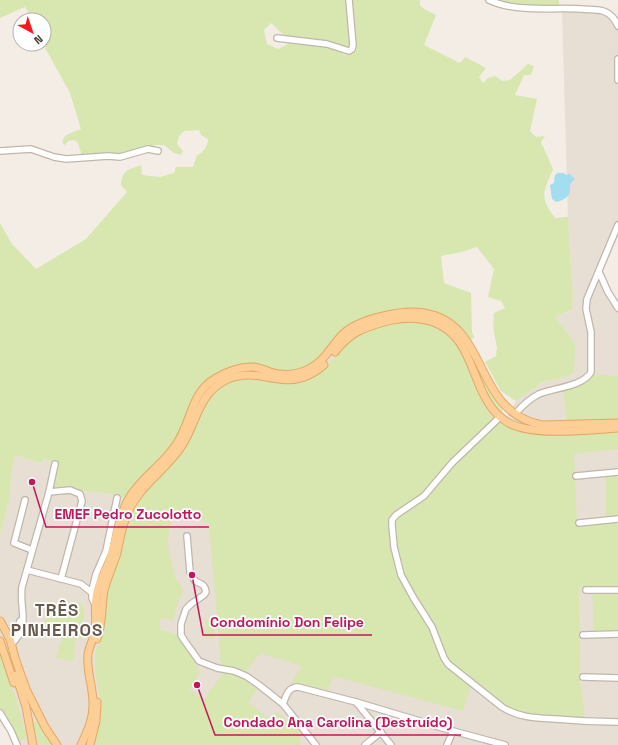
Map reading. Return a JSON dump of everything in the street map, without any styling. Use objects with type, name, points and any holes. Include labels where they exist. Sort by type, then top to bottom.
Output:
[{"type":"main road","points":[[81,745],[90,725],[93,706],[88,662],[89,651],[95,633],[97,619],[95,607],[99,576],[111,554],[122,512],[131,494],[178,443],[200,391],[210,381],[241,368],[253,367],[281,375],[299,373],[311,368],[321,361],[344,333],[354,326],[366,321],[397,314],[412,312],[424,313],[447,322],[462,334],[471,346],[493,391],[508,409],[515,414],[531,422],[542,425],[618,422]]},
{"type":"main road","points":[[90,745],[96,722],[98,704],[92,668],[93,651],[102,625],[104,591],[115,559],[128,511],[141,490],[180,449],[189,432],[198,409],[206,396],[217,386],[226,381],[247,375],[258,375],[280,380],[302,378],[319,369],[344,341],[356,332],[395,320],[416,318],[439,324],[450,332],[458,341],[467,355],[486,400],[494,412],[508,423],[518,428],[537,431],[618,428]]},
{"type":"main road","points":[[500,417],[508,409]]},
{"type":"main road","points":[[508,423],[515,414]]},
{"type":"main road","points":[[99,576],[102,583],[99,604],[102,616]]},
{"type":"main road","points":[[0,621],[12,644],[26,689],[56,745]]},
{"type":"main road","points":[[0,630],[7,644],[26,707],[33,744]]},
{"type":"main road","points":[[0,641],[18,697],[28,722]]},
{"type":"street","points":[[277,38],[321,43],[349,51],[352,49],[353,45],[349,0]]},
{"type":"street","points":[[489,0],[497,4],[512,7],[603,11],[613,16],[618,26]]},
{"type":"street","points":[[618,58],[618,80]]},
{"type":"street","points":[[0,151],[31,149],[54,157],[66,159],[108,156],[120,157],[148,149],[158,151]]},
{"type":"street","points":[[515,414],[526,402],[538,395],[552,389],[578,383],[589,377],[591,372],[591,332],[586,309],[587,299],[618,225]]},
{"type":"street","points":[[599,272],[608,292],[618,308]]},
{"type":"street","points":[[500,417],[452,463],[424,496],[396,515],[392,520],[394,547],[401,575],[432,627],[444,658],[448,664],[509,712],[523,717],[582,722],[618,722]]},
{"type":"street","points":[[12,644],[21,633],[20,628],[24,615],[22,611],[21,597],[55,464]]},
{"type":"street","points":[[576,476],[618,472]]},
{"type":"street","points":[[49,492],[70,490],[80,494],[82,501],[61,579]]},
{"type":"street","points":[[91,592],[99,576],[106,551],[117,498]]},
{"type":"street","points":[[25,500],[14,543],[32,550]]},
{"type":"street","points":[[579,523],[618,519]]},
{"type":"street","points":[[187,536],[190,572],[195,581],[203,585],[206,592],[204,596],[186,609],[180,629],[184,640],[198,661],[246,676],[283,704],[316,745]]},
{"type":"street","points":[[27,570],[82,584],[91,592],[95,607]]},
{"type":"street","points":[[586,590],[618,590]]},
{"type":"street","points":[[8,635],[15,633],[20,628]]},
{"type":"street","points":[[583,635],[618,634]]},
{"type":"street","points":[[583,677],[618,678]]},
{"type":"street","points":[[283,704],[290,689],[294,687],[356,702],[505,745]]},
{"type":"street","points":[[356,702],[391,745]]},
{"type":"street","points":[[0,713],[12,731],[17,745]]},
{"type":"street","points":[[447,745],[453,731]]},
{"type":"street","points":[[365,745],[381,732]]},
{"type":"shaded area","points":[[562,8],[603,11],[618,26],[618,224],[599,272],[613,301],[618,301],[618,745],[17,745],[0,713],[0,535],[10,496],[11,477],[15,455],[41,463],[42,459],[57,463],[55,489],[70,488],[81,491],[114,494],[125,498],[155,471],[210,387],[337,345],[404,315],[507,416],[516,401],[543,382],[563,378],[570,336],[555,318],[572,310],[573,298],[568,217]]},
{"type":"green space","points":[[0,0],[348,0],[352,42],[349,49],[307,39],[285,36],[271,23],[264,30],[267,44],[278,49],[292,42],[327,46],[346,55],[356,49],[352,0],[420,0],[420,5],[424,9],[436,15],[424,45],[460,63],[465,57],[486,68],[479,77],[483,83],[488,78],[495,76],[502,81],[510,80],[528,64],[534,66],[531,75],[524,75],[515,95],[537,99],[530,131],[536,137],[545,136],[541,142],[553,169],[545,189],[545,199],[555,218],[568,217],[573,298],[572,310],[555,318],[570,336],[575,345],[574,373],[563,378],[543,382],[516,401],[501,391],[485,362],[496,356],[497,348],[493,327],[494,313],[505,308],[501,301],[488,297],[494,269],[477,247],[441,256],[444,283],[471,293],[472,332],[474,337],[471,340],[457,325],[432,311],[422,309],[402,310],[325,353],[312,364],[297,370],[283,372],[256,365],[213,377],[178,438],[166,453],[140,479],[125,498],[114,494],[81,491],[70,488],[53,489],[57,463],[43,459],[41,463],[15,455],[11,477],[10,496],[0,535],[0,223],[12,244],[36,269],[86,239],[127,192],[121,185],[124,173],[126,171],[141,165],[142,175],[160,177],[174,173],[176,167],[193,167],[197,155],[205,148],[208,139],[201,135],[199,130],[184,131],[179,136],[177,144],[183,151],[181,155],[174,153],[164,145],[156,145],[121,155],[104,153],[82,156],[78,143],[74,140],[68,141],[65,145],[63,144],[66,136],[81,129],[70,93],[47,52],[52,52],[52,12],[28,12],[25,7],[0,18]]},
{"type":"green space","points":[[495,0],[559,0],[559,5],[512,5]]},
{"type":"green space","points":[[403,315],[414,316],[380,321],[360,328],[346,336],[327,358],[314,370],[303,375],[285,377],[299,375],[315,368],[349,332],[361,325],[375,321]]},
{"type":"green space","points":[[429,318],[444,323],[457,333],[467,346],[492,394],[503,410],[500,413],[486,391],[469,353],[462,341],[442,324]]},
{"type":"green space","points":[[402,321],[422,322],[440,329],[447,334],[460,349],[470,367],[483,402],[488,411],[494,418],[510,427],[521,431],[548,434],[618,430],[618,449],[574,454],[577,526],[618,522],[618,632],[594,632],[592,587],[579,587],[580,682],[585,719],[525,714],[508,707],[471,685],[463,711],[333,676],[327,692],[294,685],[291,683],[302,666],[260,653],[246,672],[221,666],[209,523],[174,511],[167,541],[175,579],[180,583],[183,591],[177,605],[173,621],[160,618],[159,629],[179,635],[198,668],[200,673],[189,689],[204,700],[223,673],[242,678],[257,690],[248,702],[270,720],[277,712],[304,734],[299,739],[301,745],[93,745],[100,719],[101,708],[95,670],[95,653],[104,630],[107,591],[127,520],[133,506],[209,397],[223,387],[236,381],[248,379],[294,383],[308,379],[315,376],[326,367],[345,345],[356,336],[375,328]]},
{"type":"green space","points":[[255,370],[275,376],[261,374],[239,374],[215,384],[201,400],[178,447],[164,464],[136,494],[121,524],[114,556],[103,587],[100,606],[104,576],[111,559],[120,524],[129,501],[139,487],[170,456],[180,442],[195,406],[204,391],[221,378],[232,373]]},
{"type":"green space","points":[[593,375],[618,376],[618,420],[567,422],[563,389],[586,382]]},
{"type":"green space","points":[[618,475],[618,516],[606,518],[606,476]]},
{"type":"green space","points":[[71,602],[82,604],[85,616],[79,627],[83,634],[81,639],[76,639],[74,650],[75,660],[70,661],[56,658],[63,634],[44,630],[45,612],[49,614],[59,610],[60,604],[70,605]]},
{"type":"green space","points":[[214,618],[215,638],[206,639],[205,619]]},
{"type":"green space","points":[[0,644],[11,688],[15,695],[27,738],[19,740],[0,708]]},
{"type":"green space","points":[[39,721],[53,745],[39,745],[33,722]]},
{"type":"water","points":[[558,173],[564,173],[566,175],[570,174],[575,179],[571,183],[570,192],[567,197],[556,202],[552,199],[550,185],[554,183],[555,175]]},
{"type":"place","name":"EMEF Pedro Zucolotto","points":[[32,482]]},
{"type":"place","name":"Condomínio Don Felipe","points":[[192,575]]},
{"type":"place","name":"Condado Ana Carolina (Destruído)","points":[[197,685]]},
{"type":"district","name":"TRÊS PINHEIROS","points":[[57,620]]}]
